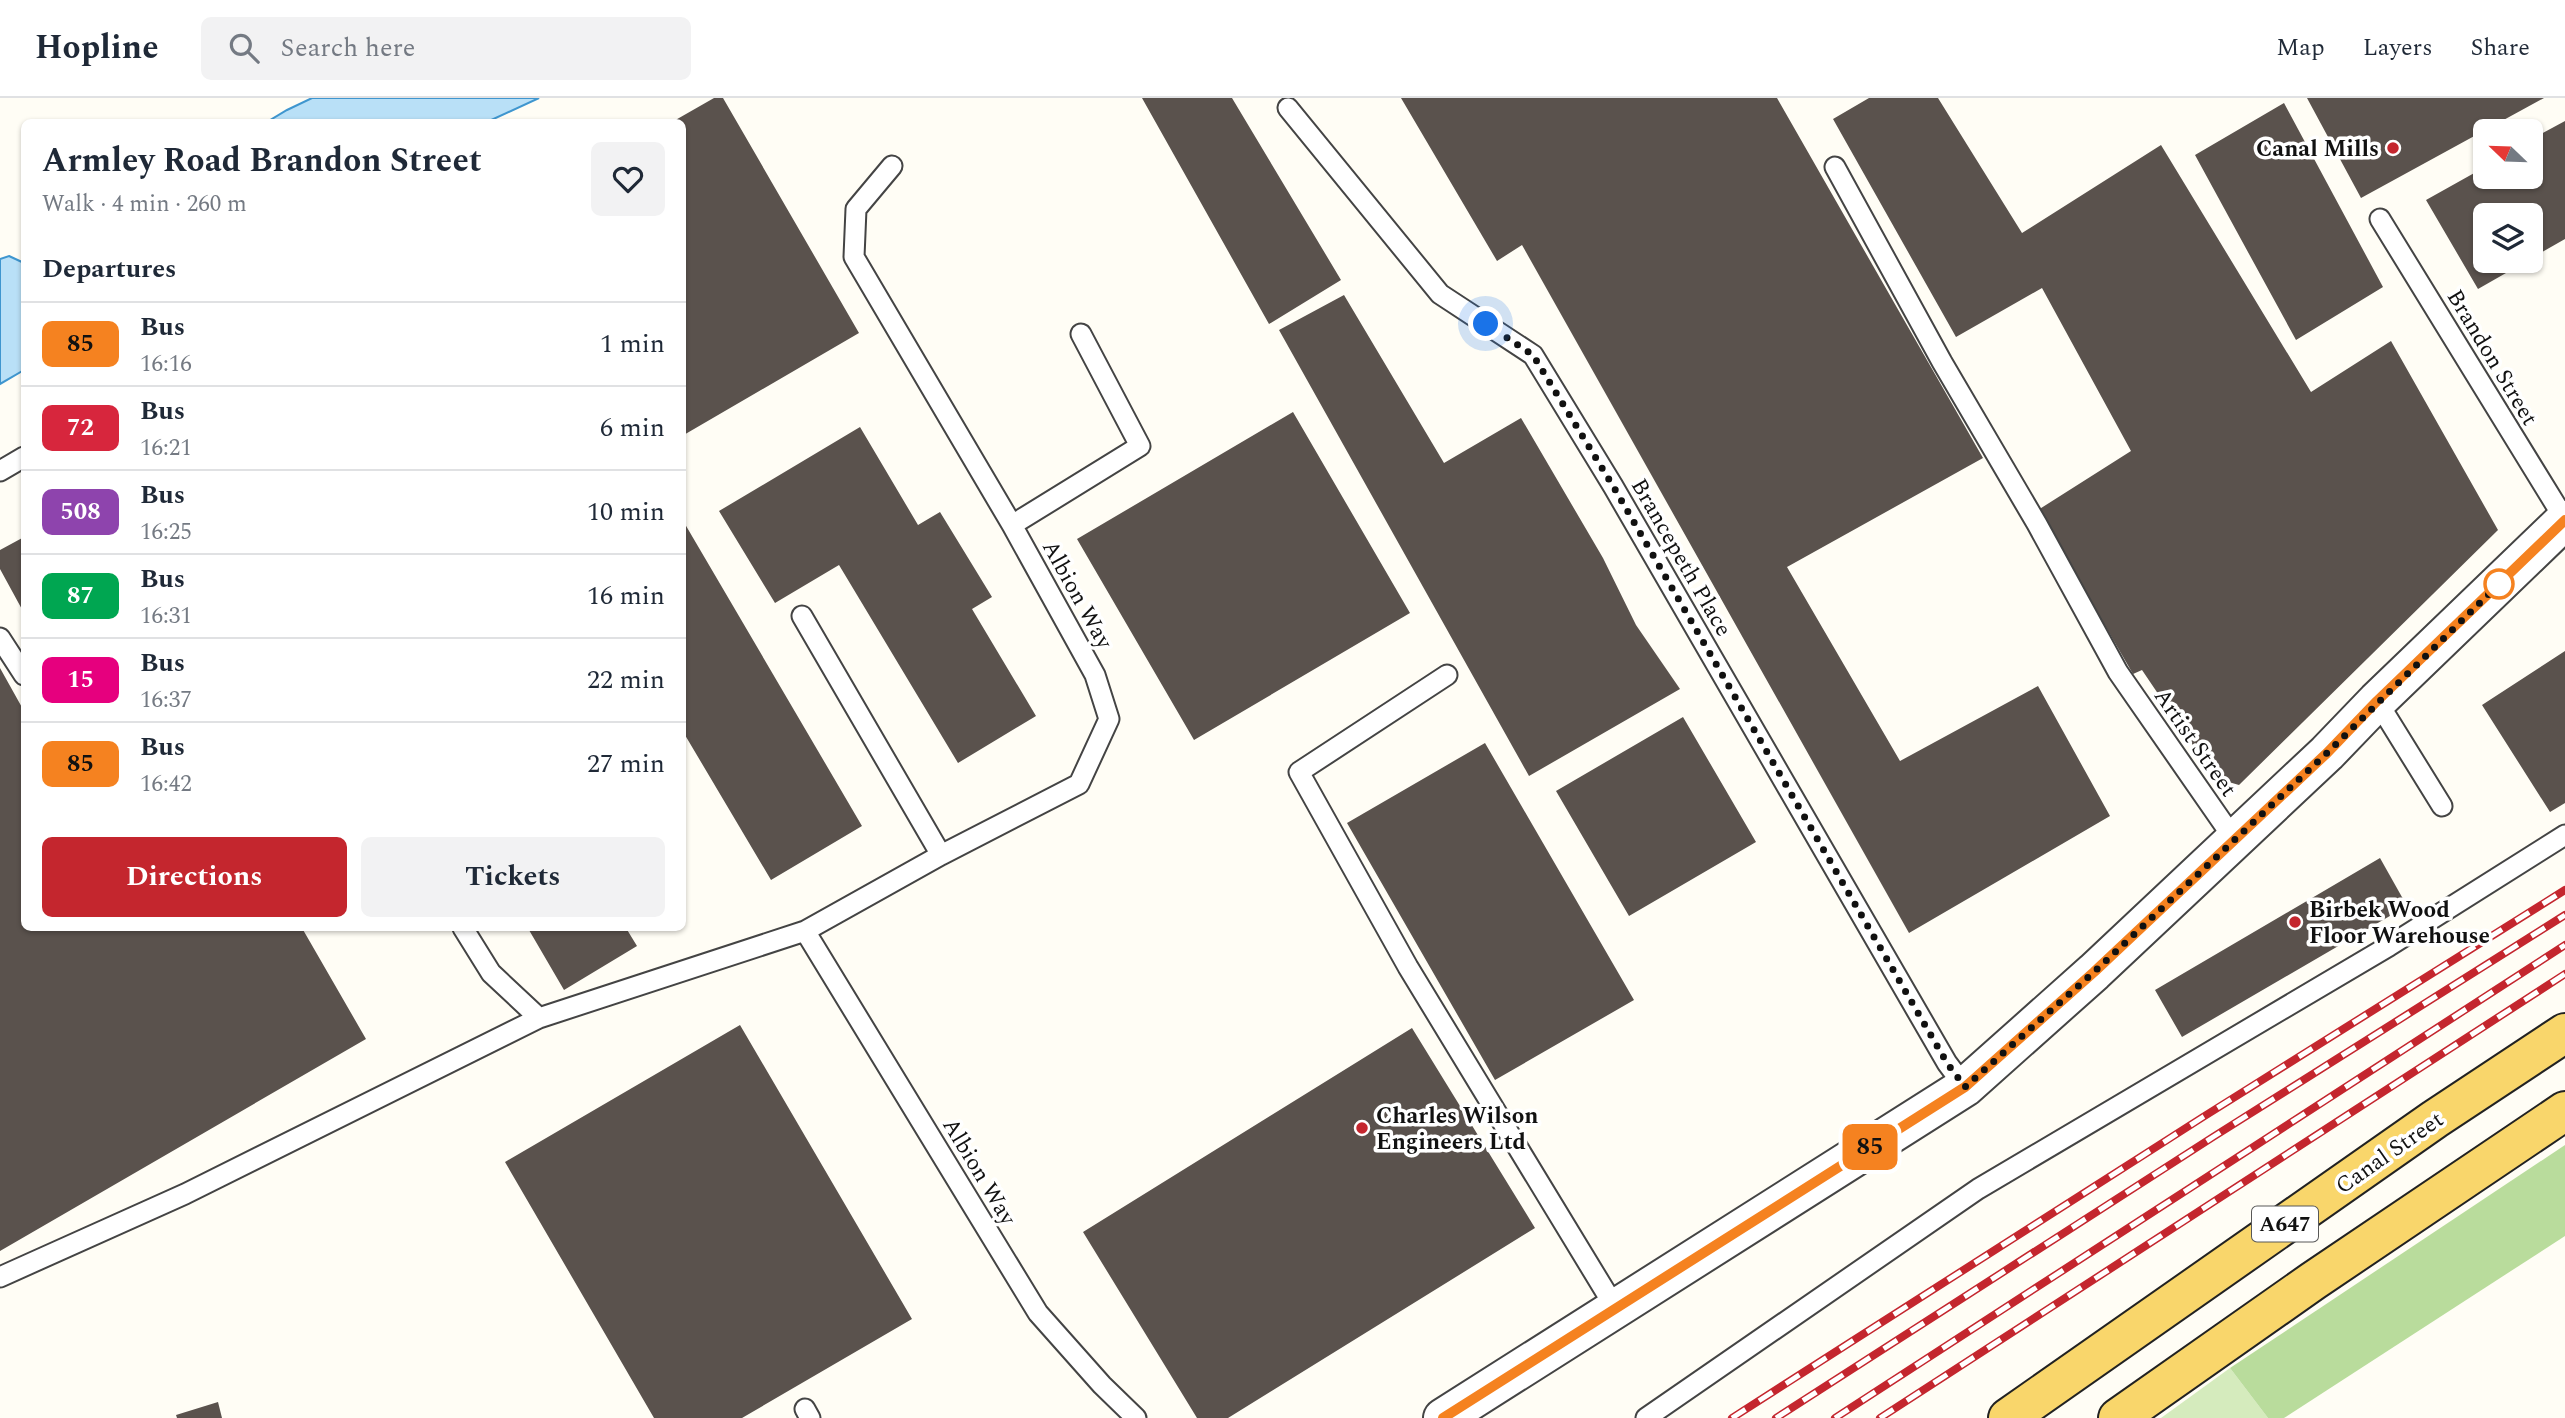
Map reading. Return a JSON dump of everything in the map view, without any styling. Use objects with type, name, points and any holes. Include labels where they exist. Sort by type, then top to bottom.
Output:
[{"type":"main road","name":"Canal Street","points":[[2008,1418],[2435,1119],[2565,1033]]},
{"type":"main road","name":"A647","points":[[2118,1418],[2313,1280],[2565,1111]]},
{"type":"street","points":[[1443,1418],[1965,1087],[2094,972],[2327,753],[2377,701],[2565,520]]},
{"type":"lane","name":"Brancepeth Place","points":[[1288,108],[1440,294],[1533,355],[1620,498],[1947,1063],[1965,1087]]},
{"type":"lane","name":"Albion Way","points":[[0,1277],[186,1194],[539,1018],[805,931],[942,855],[1079,785],[1109,719],[1095,675],[1012,525],[853,257],[856,209],[892,166]]},
{"type":"lane","name":"Artist Street","points":[[1835,167],[1935,350],[2037,524],[2118,672],[2234,839]]},
{"type":"lane","name":"Brandon Street","points":[[2380,219],[2565,520]]},
{"type":"lane","points":[[1012,525],[1140,446],[1081,334]]},
{"type":"lane","points":[[0,471],[21,459]]},
{"type":"lane","points":[[802,616],[942,855]]},
{"type":"lane","points":[[0,638],[21,670]]},
{"type":"lane","points":[[1447,675],[1299,772],[1408,967],[1616,1309]]},
{"type":"lane","points":[[2377,701],[2442,806]]},
{"type":"lane","points":[[1646,1418],[1978,1189],[2389,946],[2565,835]]},
{"type":"lane","points":[[465,931],[491,973],[539,1018]]},
{"type":"lane","name":"Albion Way","points":[[805,931],[1038,1313],[1102,1385],[1136,1418]]},
{"type":"green space","points":[[2565,1145],[2565,1236],[2284,1418],[2268,1418],[2230,1368]]},
{"type":"green space","points":[[2230,1368],[2268,1418],[2161,1418]]},
{"type":"water","points":[[312,98],[539,98],[494,119],[272,119]]},
{"type":"water","points":[[9,256],[21,262],[21,372],[0,384],[0,259]]},
{"type":"building","points":[[714,98],[723,98],[859,333],[686,434],[686,119],[677,119]]},
{"type":"building","points":[[1142,98],[1232,98],[1341,280],[1269,324]]},
{"type":"building","points":[[1401,98],[1777,98],[1983,458],[1787,567],[1900,761],[2038,686],[2110,816],[1909,933],[1522,245],[1497,261]]},
{"type":"building","points":[[1869,98],[1938,98],[2022,233],[2161,145],[2311,392],[2391,341],[2498,530],[2239,785],[2215,778],[2142,670],[2133,674],[2038,510],[2131,451],[2042,288],[1956,337],[1833,119]]},
{"type":"building","name":"Canal Mills","points":[[2307,98],[2544,98],[2506,119],[2473,119],[2473,137],[2361,198]]},
{"type":"building","points":[[2284,103],[2383,287],[2296,340],[2195,155]]},
{"type":"building","points":[[2565,121],[2565,239],[2543,252],[2543,203],[2473,203],[2473,273],[2506,273],[2478,289],[2426,200],[2473,174],[2473,189],[2543,189],[2543,133]]},
{"type":"building","points":[[1344,295],[1444,463],[1521,418],[1603,558],[1636,625],[1680,689],[1529,776],[1279,330]]},
{"type":"building","points":[[1293,412],[1410,613],[1194,740],[1077,539]]},
{"type":"building","points":[[860,427],[918,525],[940,512],[992,597],[972,609],[1036,716],[958,763],[839,565],[775,603],[719,511]]},
{"type":"building","points":[[686,526],[862,826],[771,880],[686,737]]},
{"type":"building","points":[[21,539],[21,608],[0,569],[0,550]]},
{"type":"building","points":[[2565,651],[2565,803],[2550,812],[2482,705]]},
{"type":"building","points":[[0,668],[21,706],[21,931],[304,931],[366,1039],[0,1251]]},
{"type":"building","points":[[1683,717],[1756,842],[1629,916],[1556,791]]},
{"type":"building","points":[[1485,743],[1634,1000],[1495,1080],[1347,823]]},
{"type":"building","points":[[2380,858],[2407,906],[2182,1037],[2155,990]]},
{"type":"building","points":[[530,931],[628,931],[637,946],[564,990]]},
{"type":"building","points":[[740,1025],[912,1319],[742,1418],[654,1418],[505,1162]]},
{"type":"building","name":"Charles Wilson Engineers Ltd","points":[[1412,1028],[1535,1228],[1228,1418],[1197,1418],[1083,1232]]},
{"type":"building","points":[[218,1402],[222,1418],[177,1418],[176,1415]]},
{"type":"railway","points":[[1732,1418],[2565,890]]},
{"type":"railway","points":[[1776,1418],[2565,915]]},
{"type":"railway","points":[[1835,1418],[2565,945]]},
{"type":"railway","points":[[1880,1418],[2565,974]]},
{"type":"bus line","name":"85","points":[[1443,1418],[1965,1087],[2094,972],[2327,753],[2377,701],[2565,520]]},
{"type":"place","name":"Canal Mills","points":[[2393,148]]},
{"type":"place","name":"Birbek Wood Floor Warehouse","points":[[2295,922]]},
{"type":"place","name":"Charles Wilson Engineers Ltd","points":[[1362,1128]]},
{"type":"route","points":[[1486,324],[1533,355],[1613,486],[1947,1063],[1965,1087],[2094,972],[2327,753],[2499,584]]}]
